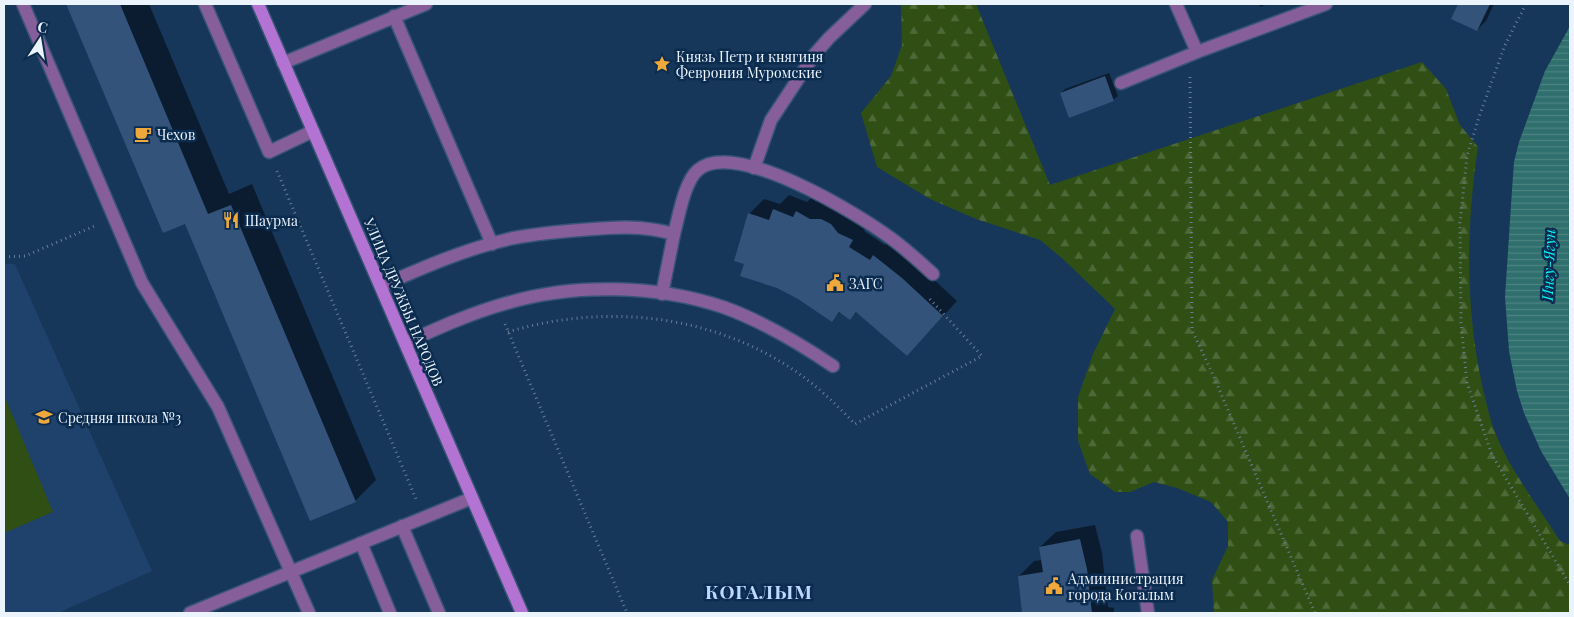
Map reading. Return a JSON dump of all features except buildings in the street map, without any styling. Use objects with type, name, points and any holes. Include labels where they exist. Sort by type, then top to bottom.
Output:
[{"type":"main road","name":"УЛИЦА ДРУЖБЫ НАРОДОВ","points":[[258,4],[522,613]]},
{"type":"street","points":[[23,4],[142,283],[218,407],[309,613]]},
{"type":"street","points":[[205,4],[268,152],[313,131]]},
{"type":"street","points":[[283,63],[426,4]]},
{"type":"street","points":[[754,168],[770,120],[814,55],[865,4]]},
{"type":"street","points":[[1176,4],[1197,52]]},
{"type":"street","points":[[1121,83],[1197,52],[1326,4]]},
{"type":"street","points":[[394,16],[492,244]]},
{"type":"street","points":[[662,294],[674,234],[692,178],[699,170],[711,163],[722,162],[754,168],[799,184],[845,208],[892,240],[934,274]]},
{"type":"street","points":[[381,286],[439,262],[492,244],[527,236],[614,226],[655,228],[674,234]]},
{"type":"street","points":[[404,343],[479,311],[533,296],[600,289],[631,290],[690,298],[724,308],[788,338],[833,366]]},
{"type":"street","points":[[190,613],[472,498]]},
{"type":"street","points":[[402,526],[439,613]]},
{"type":"street","points":[[1136,536],[1148,613]]},
{"type":"street","points":[[361,543],[390,613]]},
{"type":"path","points":[[1526,4],[1505,45],[1467,156],[1460,223],[1460,323],[1467,383],[1492,455],[1570,585]]},
{"type":"path","points":[[1190,69],[1192,330],[1315,613]]},
{"type":"path","points":[[268,152],[424,517]]},
{"type":"path","points":[[4,257],[25,256],[114,218]]},
{"type":"path","points":[[504,324],[627,613]]},
{"type":"shaded area","name":"Средняя школа №3","points":[[4,264],[15,264],[152,571],[58,613],[4,613]]},
{"type":"green space","points":[[901,4],[976,4],[1050,185],[1422,62],[1446,89],[1460,125],[1478,147],[1471,207],[1469,268],[1470,298],[1477,359],[1489,413],[1503,450],[1526,490],[1560,541],[1570,545],[1570,613],[1214,613],[1212,580],[1228,546],[1228,522],[1211,502],[1177,488],[1154,482],[1130,492],[1115,492],[1090,474],[1078,441],[1078,397],[1093,354],[1115,309],[1063,259],[1040,240],[976,219],[930,199],[877,167],[861,113],[891,76],[902,45]]},
{"type":"green space","points":[[4,395],[53,512],[4,533]]},
{"type":"water","name":"Ингу-Ягун","points":[[1570,26],[1570,499],[1541,451],[1524,413],[1517,391],[1509,351],[1505,297],[1514,162],[1519,142],[1545,71]]},
{"type":"place","name":"Князь Петр и княгиня Феврония Муромские","points":[[662,64]]},
{"type":"place","name":"Чехов","points":[[143,134]]},
{"type":"place","name":"Шаурма","points":[[231,220]]},
{"type":"place","name":"ЗАГС","points":[[835,283]]},
{"type":"place","name":"Средняя школа №3","points":[[44,417]]},
{"type":"place","name":"Адмиинистрация города Когалым","points":[[1054,586]]},
{"type":"district","name":"КОГАЛЫМ","points":[[759,591]]}]
